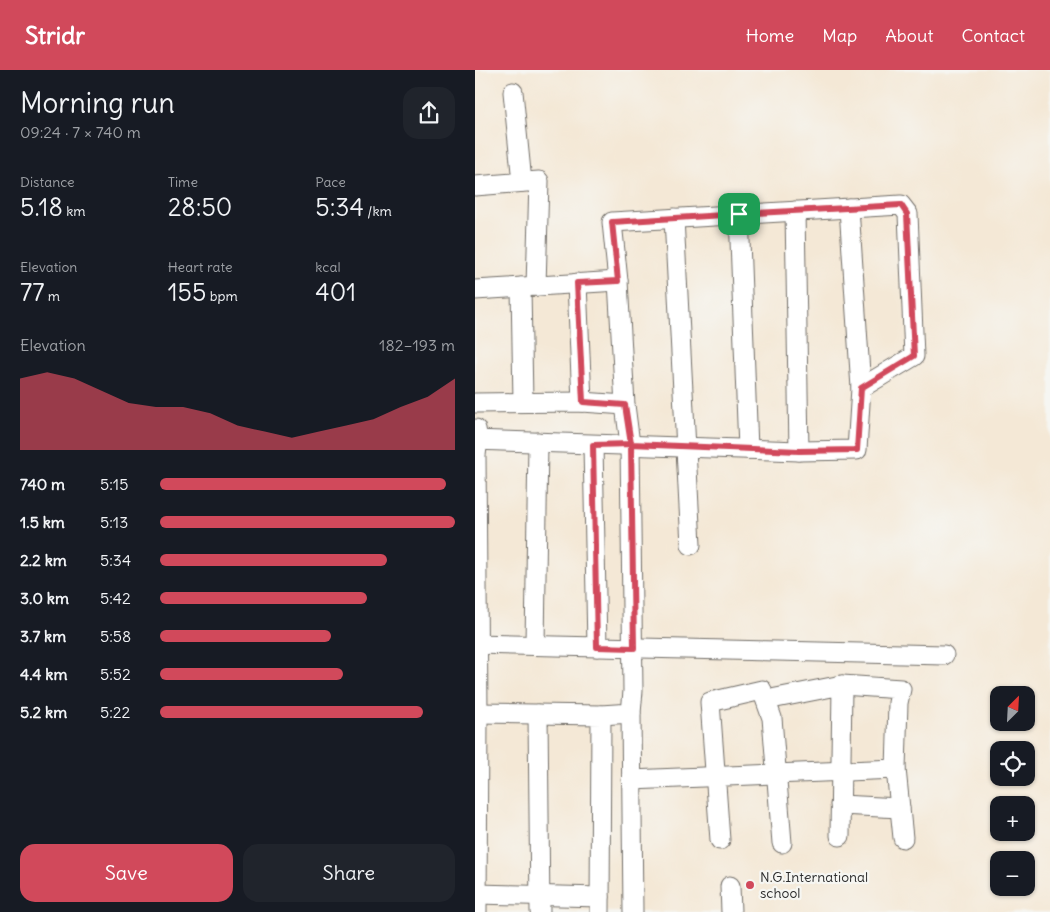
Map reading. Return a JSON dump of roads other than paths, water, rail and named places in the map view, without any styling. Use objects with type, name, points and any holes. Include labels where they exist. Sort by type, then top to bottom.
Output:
[{"type":"street","points":[[513,92],[523,182]]},
{"type":"street","points":[[475,186],[539,181],[528,286],[523,402]]},
{"type":"street","points":[[633,912],[631,713],[634,648],[631,444],[625,405],[618,281],[612,222],[901,205],[907,214],[914,356],[861,388]]},
{"type":"street","points":[[601,714],[601,905],[477,903],[476,435],[538,442],[593,445],[631,444],[799,451],[857,450],[861,388],[849,208]]},
{"type":"street","points":[[795,211],[799,451]]},
{"type":"street","points":[[739,214],[748,449]]},
{"type":"street","points":[[674,218],[691,545]]},
{"type":"street","points":[[475,290],[618,281]]},
{"type":"street","points":[[577,283],[583,402]]},
{"type":"street","points":[[475,403],[583,402],[625,405]]},
{"type":"street","points":[[535,645],[538,442]]},
{"type":"street","points":[[593,445],[597,647]]},
{"type":"street","points":[[476,644],[944,655]]},
{"type":"street","points":[[766,700],[842,686],[901,689],[898,703],[896,769],[903,838]]},
{"type":"street","points":[[840,836],[842,686]]},
{"type":"street","points":[[720,840],[710,702],[762,690],[771,718],[782,843]]},
{"type":"street","points":[[478,713],[631,713]]},
{"type":"street","points":[[538,714],[540,904]]},
{"type":"street","points":[[631,780],[896,769]]},
{"type":"street","points":[[841,805],[900,808]]},
{"type":"street","points":[[730,886],[731,912]]},
{"type":"place","name":"N.G.International school","points":[[750,885]]}]
